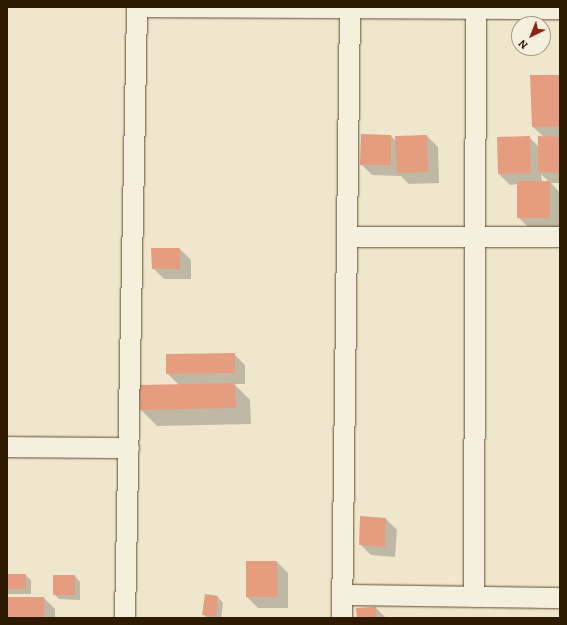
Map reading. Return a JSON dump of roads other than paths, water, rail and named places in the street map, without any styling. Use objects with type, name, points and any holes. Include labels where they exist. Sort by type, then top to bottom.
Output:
[{"type":"street","points":[[125,618],[137,7],[476,8],[560,10]]},
{"type":"street","points":[[342,618],[350,8]]},
{"type":"street","points":[[474,597],[476,8]]},
{"type":"street","points":[[347,237],[560,237]]},
{"type":"street","points":[[7,448],[129,448]]},
{"type":"street","points":[[343,595],[560,598]]}]
